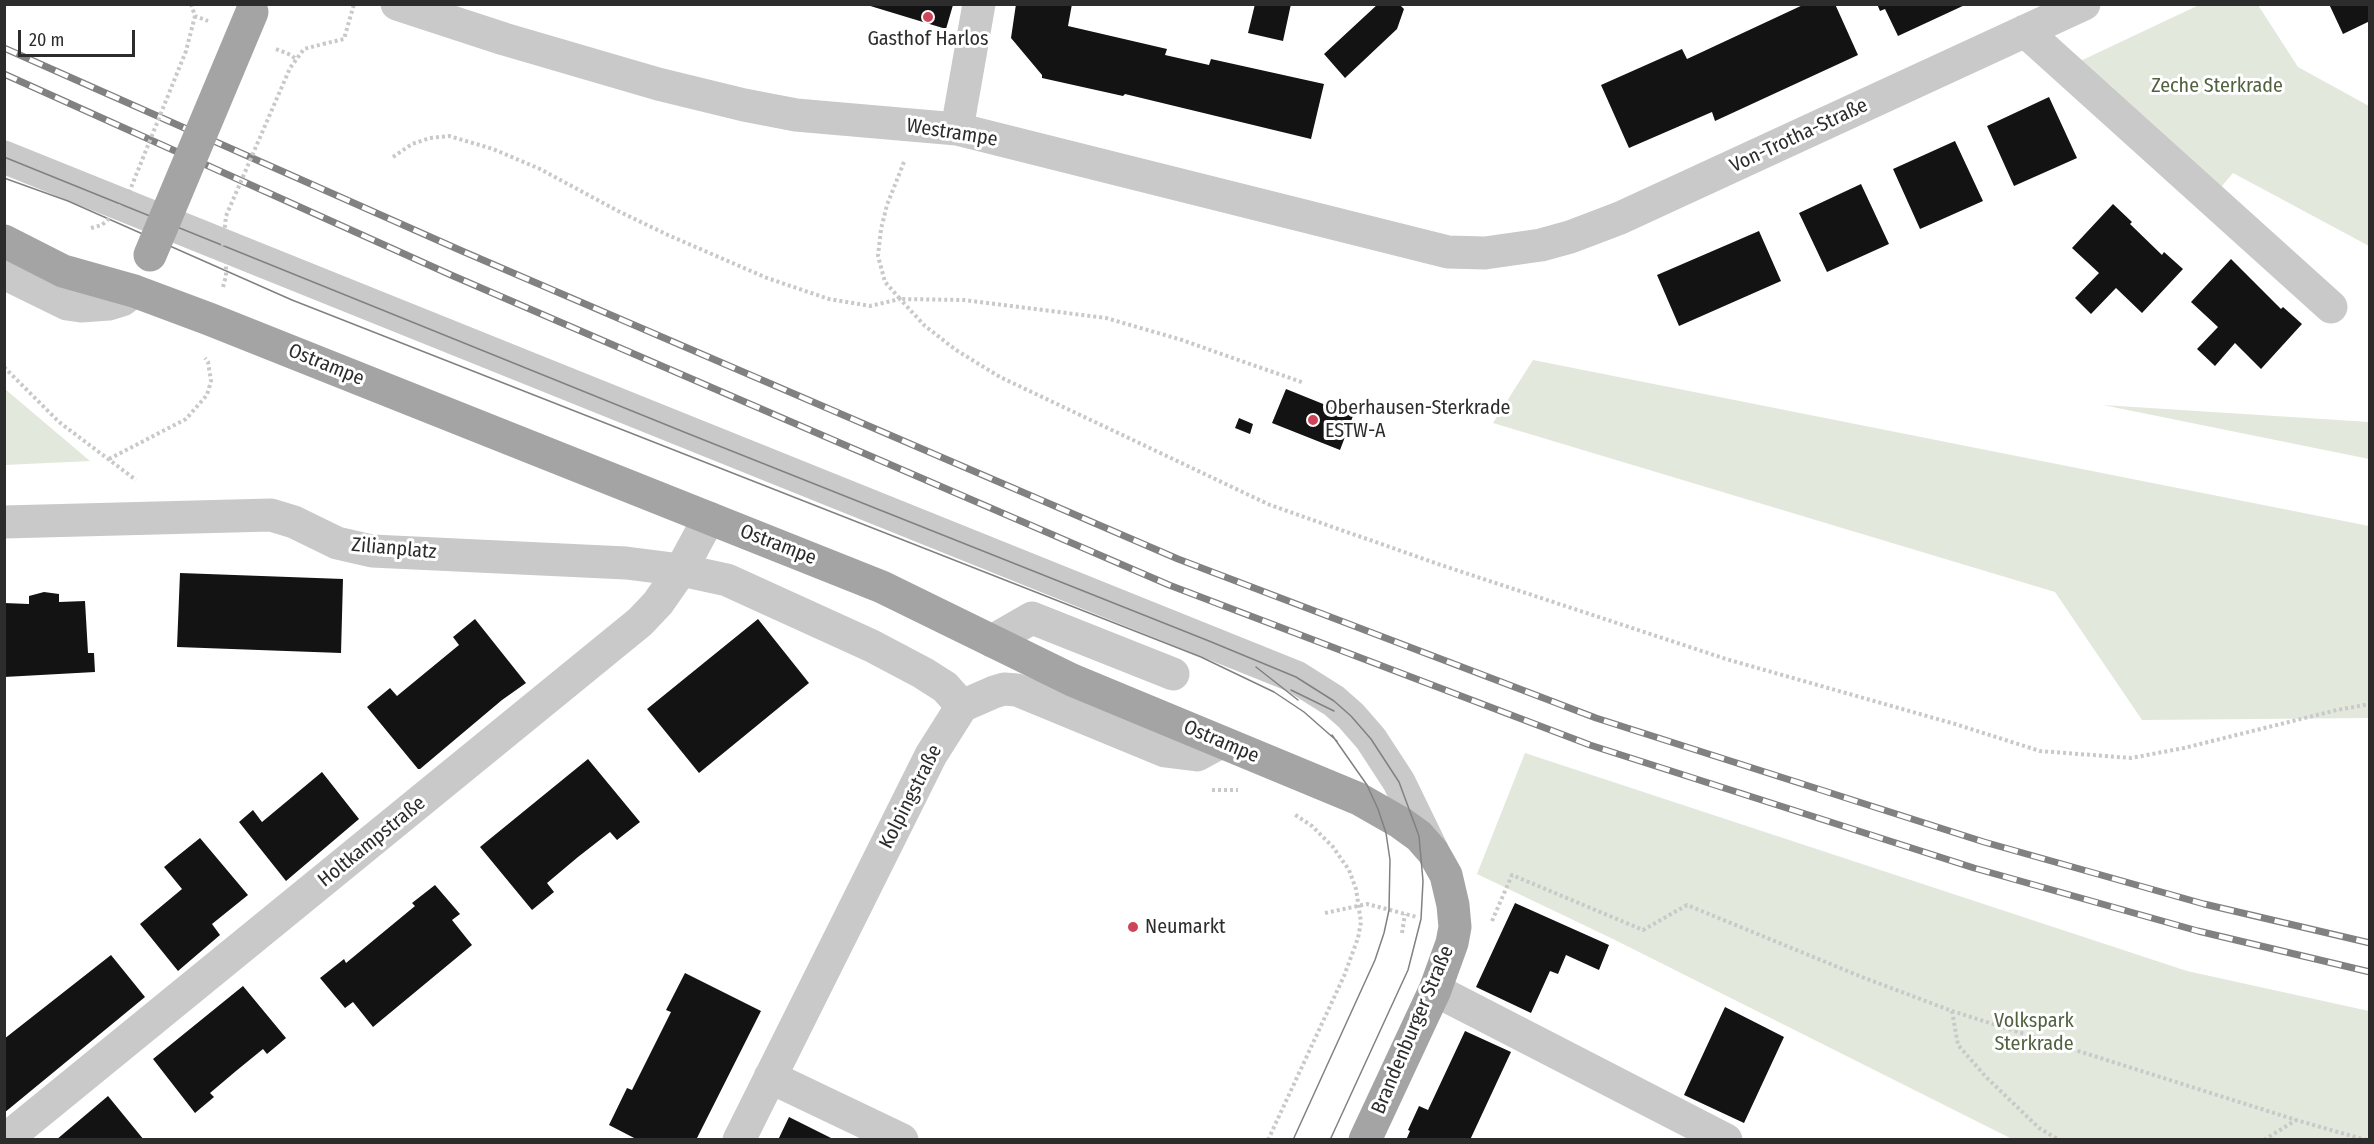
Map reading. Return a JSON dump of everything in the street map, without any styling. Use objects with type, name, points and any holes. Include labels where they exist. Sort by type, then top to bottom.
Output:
[{"type":"main road","points":[[134,291],[254,8]]},
{"type":"main road","name":"Ostrampe","points":[[4,241],[63,271],[134,291],[882,586],[1072,680],[1378,809],[1419,836],[1432,852]]},
{"type":"main road","name":"Brandenburger Straße","points":[[1365,1140],[1435,990],[1452,943],[1455,927],[1453,905],[1446,875],[1432,852]]},
{"type":"street","name":"Westrampe","points":[[397,4],[515,42],[724,101],[795,115],[957,129],[1448,252],[1485,253],[1509,250]]},
{"type":"street","points":[[957,129],[979,4]]},
{"type":"street","name":"Von-Trotha-Straße","points":[[1509,250],[1570,237],[1620,218],[2084,4]]},
{"type":"street","points":[[2025,31],[2331,307]]},
{"type":"street","points":[[4,157],[1296,677],[1334,701],[1351,716],[1385,758],[1432,852]]},
{"type":"street","points":[[4,273],[67,304],[81,306],[109,304],[122,300],[134,291]]},
{"type":"street","name":"Zilianplatz","points":[[4,522],[271,515],[294,522],[337,543],[372,551],[626,562],[681,570]]},
{"type":"street","name":"Holtkampstraße","points":[[5,1140],[640,622],[658,603],[681,570],[709,518]]},
{"type":"street","points":[[681,570],[727,580],[872,646],[937,682],[962,706],[1004,689],[1017,690],[1165,751],[1197,755],[1221,742]]},
{"type":"street","points":[[992,641],[1032,618],[1173,675]]},
{"type":"street","name":"Kolpingstraße","points":[[739,1140],[932,755],[962,706]]},
{"type":"street","points":[[1435,990],[1726,1140]]},
{"type":"street","points":[[770,1077],[902,1140]]},
{"type":"path","points":[[91,228],[102,225],[117,211],[128,195],[186,51],[195,16],[191,4]]},
{"type":"path","points":[[223,287],[226,276],[223,244],[226,216],[290,68],[304,49],[344,39],[354,4]]},
{"type":"path","points":[[909,124],[904,165],[887,205],[878,256],[885,282],[925,326],[956,350],[1000,377],[1270,505],[1441,565],[1726,658],[2040,751],[2080,756],[2131,758],[2184,748],[2370,704]]},
{"type":"path","points":[[393,157],[412,144],[430,138],[449,136],[493,149],[540,169],[628,216],[766,278],[829,299],[870,306],[900,298],[964,300],[1106,318],[1182,340],[1304,383]]},
{"type":"path","points":[[109,459],[186,419],[207,395],[211,381],[208,363],[203,355]]},
{"type":"path","points":[[4,368],[59,422],[182,517]]},
{"type":"path","points":[[1490,927],[1512,875],[1643,930],[1687,904],[1862,977],[1952,1011],[2366,1140]]},
{"type":"path","points":[[1325,913],[1367,904],[1455,927]]},
{"type":"path","points":[[1402,933],[1405,914]]},
{"type":"path","points":[[1952,1011],[1958,1045],[1986,1077],[2039,1128],[2059,1140]]},
{"type":"path","points":[[2264,1140],[2296,1120]]},
{"type":"green space","name":"Zeche Sterkrade","points":[[2199,5],[2258,5],[2298,67],[2369,106],[2369,246],[2233,173],[2217,192],[2076,63]]},
{"type":"green space","points":[[1533,360],[2369,526],[2369,718],[2142,720],[2055,592],[1493,423]]},
{"type":"green space","points":[[5,389],[90,461],[5,465]]},
{"type":"green space","points":[[2103,405],[2369,422],[2369,459]]},
{"type":"green space","name":"Volkspark Sterkrade","points":[[1525,753],[2187,971],[2369,1011],[2369,1139],[2012,1139],[1613,939],[1477,874]]},
{"type":"building","points":[[1016,4],[1072,4],[1068,26],[1167,49],[1165,55],[1209,65],[1211,59],[1324,84],[1311,139],[1125,94],[1123,96],[1042,78],[1042,75],[1011,38]]},
{"type":"building","points":[[1255,4],[1291,4],[1283,41],[1248,33]]},
{"type":"building","points":[[1378,4],[1399,4],[1404,9],[1397,29],[1345,78],[1324,54]]},
{"type":"building","points":[[1805,4],[1835,4],[1858,55],[1715,121],[1712,112],[1629,148],[1601,85],[1682,49],[1687,59]]},
{"type":"building","points":[[1877,4],[1967,4],[1898,36],[1885,9],[1880,11]]},
{"type":"building","points":[[2329,4],[2370,4],[2370,21],[2343,34]]},
{"type":"building","name":"Gasthof Harlos","points":[[867,5],[953,5],[946,29]]},
{"type":"building","points":[[2049,97],[2077,158],[2014,186],[1987,126]]},
{"type":"building","points":[[1955,141],[1983,201],[1920,229],[1893,169]]},
{"type":"building","points":[[1861,184],[1889,244],[1827,272],[1799,213]]},
{"type":"building","points":[[2113,204],[2162,255],[2164,252],[2183,269],[2142,313],[2116,288],[2091,314],[2075,298],[2099,273],[2072,248]]},
{"type":"building","points":[[1759,231],[1781,281],[1679,326],[1657,275]]},
{"type":"building","points":[[2231,259],[2281,309],[2283,307],[2302,324],[2261,369],[2235,343],[2215,366],[2197,349],[2218,327],[2191,302]]},
{"type":"building","name":"Oberhausen-Sterkrade ESTW-A","points":[[1286,389],[1353,416],[1340,450],[1272,423]]},
{"type":"building","points":[[1239,418],[1253,424],[1250,434],[1235,428]]},
{"type":"building","points":[[180,573],[343,579],[341,653],[177,647]]},
{"type":"building","points":[[44,592],[59,594],[59,602],[85,601],[88,653],[94,653],[95,672],[4,677],[4,603],[29,604],[29,596]]},
{"type":"building","points":[[475,619],[526,683],[418,769],[367,707],[390,688],[397,696],[459,645],[453,637]]},
{"type":"building","points":[[758,619],[809,683],[699,773],[647,709]]},
{"type":"building","points":[[588,759],[640,822],[617,840],[610,832],[578,857],[547,883],[554,892],[532,910],[480,847]]},
{"type":"building","points":[[322,772],[359,819],[286,881],[239,822],[253,810],[262,822]]},
{"type":"building","points":[[200,838],[248,895],[212,924],[220,935],[178,971],[140,924],[182,889],[164,867]]},
{"type":"building","points":[[435,885],[460,914],[452,920],[472,945],[373,1027],[353,1002],[345,1008],[320,978],[344,959],[346,963],[415,906],[412,903]]},
{"type":"building","points":[[1515,903],[1609,945],[1599,970],[1566,955],[1558,974],[1550,971],[1531,1013],[1476,987]]},
{"type":"building","points":[[111,955],[145,997],[4,1113],[4,1039]]},
{"type":"building","points":[[685,973],[761,1011],[696,1140],[638,1140],[609,1125],[627,1088],[632,1090],[671,1012],[666,1010]]},
{"type":"building","points":[[243,986],[286,1038],[267,1054],[263,1049],[236,1071],[210,1093],[214,1097],[195,1113],[153,1059]]},
{"type":"building","points":[[1725,1007],[1784,1037],[1744,1123],[1684,1095]]},
{"type":"building","points":[[1465,1031],[1511,1052],[1470,1140],[1406,1140],[1419,1106],[1428,1110]]},
{"type":"building","points":[[108,1096],[144,1140],[56,1140]]},
{"type":"building","points":[[789,1117],[835,1140],[778,1140]]},
{"type":"tram line","points":[[4,157],[1209,641],[1296,677],[1334,701],[1371,739],[1399,782],[1419,836],[1423,881],[1421,919],[1408,970],[1330,1140]]},
{"type":"tram line","points":[[4,178],[68,201],[292,300],[1201,657],[1274,692],[1304,712],[1337,741]]},
{"type":"tram line","points":[[1256,667],[1298,700]]},
{"type":"tram line","points":[[1291,690],[1334,711]]},
{"type":"tram line","points":[[1293,1140],[1375,960],[1389,910],[1390,860],[1386,833],[1367,785],[1332,735]]},
{"type":"railway","points":[[4,48],[462,251],[1178,559],[1596,718],[1984,842],[2204,904],[2370,943]]},
{"type":"railway","points":[[4,74],[451,275],[1169,585],[1590,745],[1974,868],[2198,931],[2370,972]]},
{"type":"place","name":"Gasthof Harlos","points":[[928,17]]},
{"type":"place","name":"Oberhausen-Sterkrade ESTW-A","points":[[1313,420]]},
{"type":"place","name":"Neumarkt","points":[[1133,927]]}]
